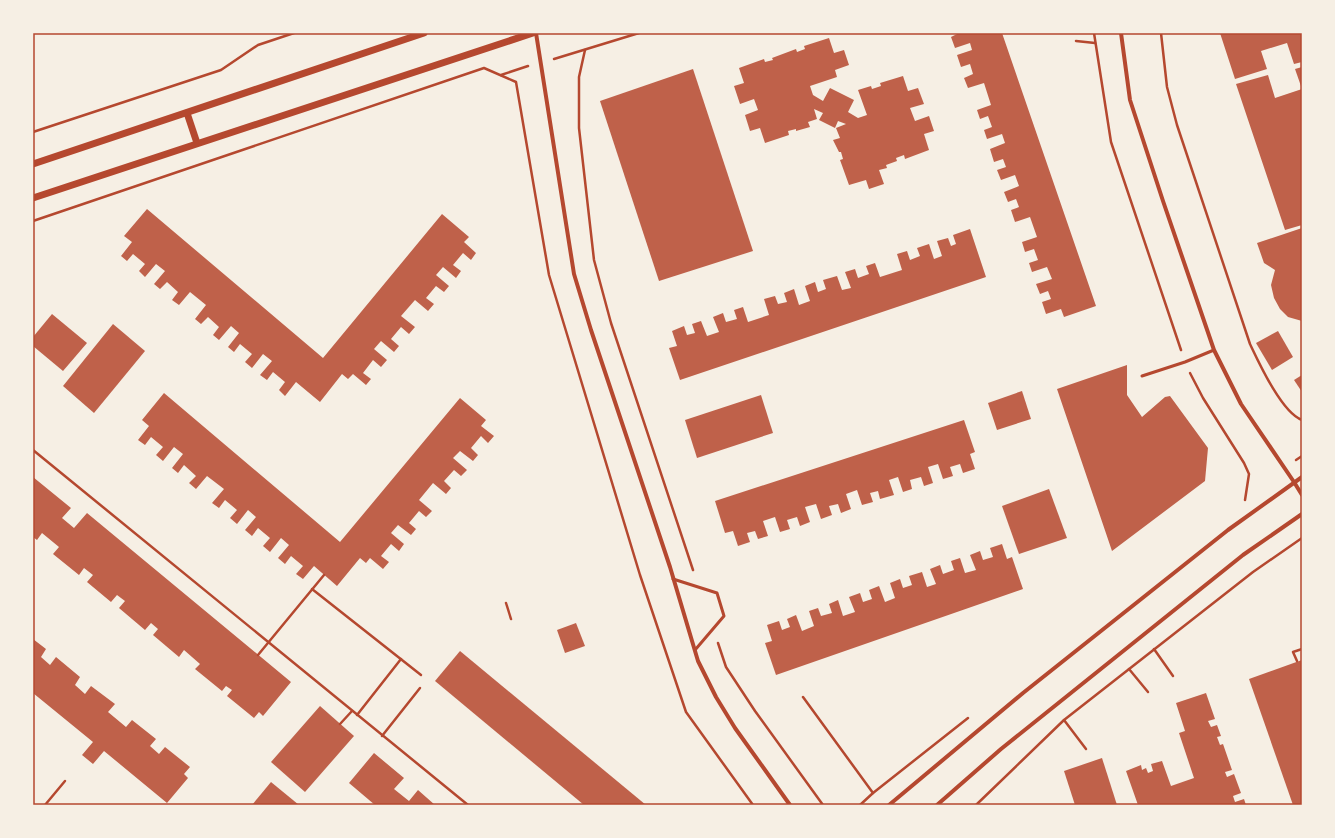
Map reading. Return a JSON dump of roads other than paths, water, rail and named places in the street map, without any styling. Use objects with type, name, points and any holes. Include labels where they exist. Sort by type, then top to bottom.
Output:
[{"type":"street","points":[[33,164],[424,33]]},
{"type":"street","points":[[33,198],[534,33],[574,274],[593,338],[673,579],[698,661],[716,697],[735,728],[790,805]]},
{"type":"street","points":[[1121,33],[1130,100],[1162,201],[1214,350],[1241,404],[1302,495]]},
{"type":"street","points":[[187,112],[197,143]]},
{"type":"street","points":[[889,805],[1023,693],[1221,535],[1302,477]]},
{"type":"street","points":[[937,805],[1001,750],[1243,555],[1302,514]]},
{"type":"lane","points":[[1142,376],[1185,362],[1214,350]]},
{"type":"lane","points":[[673,579],[717,593],[724,616],[695,650]]}]
